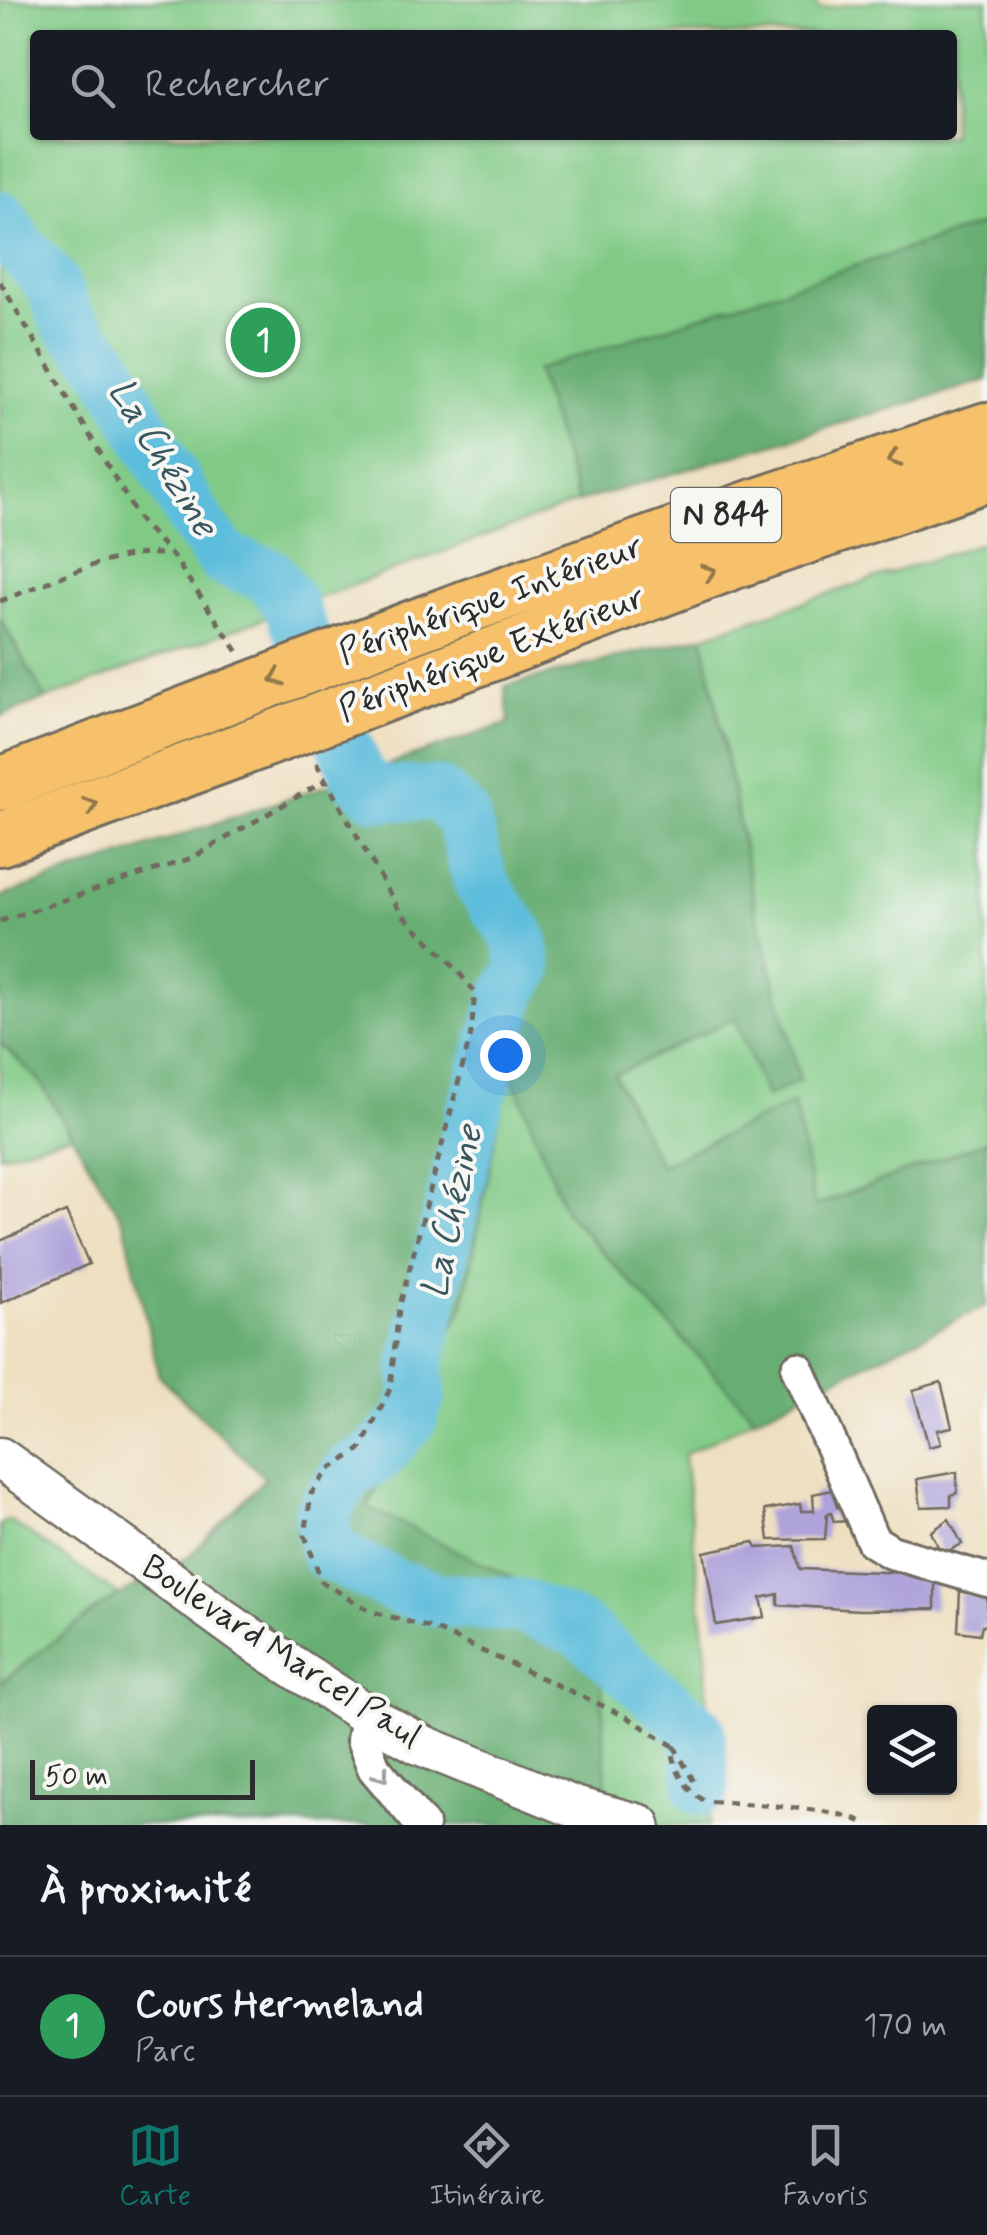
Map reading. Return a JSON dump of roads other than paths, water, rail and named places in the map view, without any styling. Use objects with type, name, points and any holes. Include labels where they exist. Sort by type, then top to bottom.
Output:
[{"type":"highway","name":"Périphérique Intérieur","points":[[0,784],[232,680],[466,607],[717,518],[987,430]]},
{"type":"highway","name":"Périphérique Extérieur","points":[[0,839],[772,548],[987,476]]},
{"type":"street","points":[[798,1369],[874,1542],[891,1552],[987,1580]]},
{"type":"street","name":"Boulevard Marcel Paul","points":[[0,1458],[249,1638],[367,1715],[419,1744],[574,1806],[640,1825]]},
{"type":"street","points":[[367,1715],[363,1740],[374,1768],[422,1825]]},
{"type":"waterway","name":"La Chézine","points":[[0,218],[16,244],[51,282],[67,320],[104,361],[198,524],[225,560],[269,575],[289,602],[358,777],[377,793],[438,794],[462,815],[481,883],[520,939],[525,969],[510,992],[473,1113],[416,1366],[418,1393],[410,1419],[378,1455],[349,1472],[322,1513],[327,1552],[397,1587],[440,1600],[521,1606],[581,1630],[698,1731],[702,1788]]},
{"type":"place","name":"Cours Hermeland","points":[[263,340]]}]
